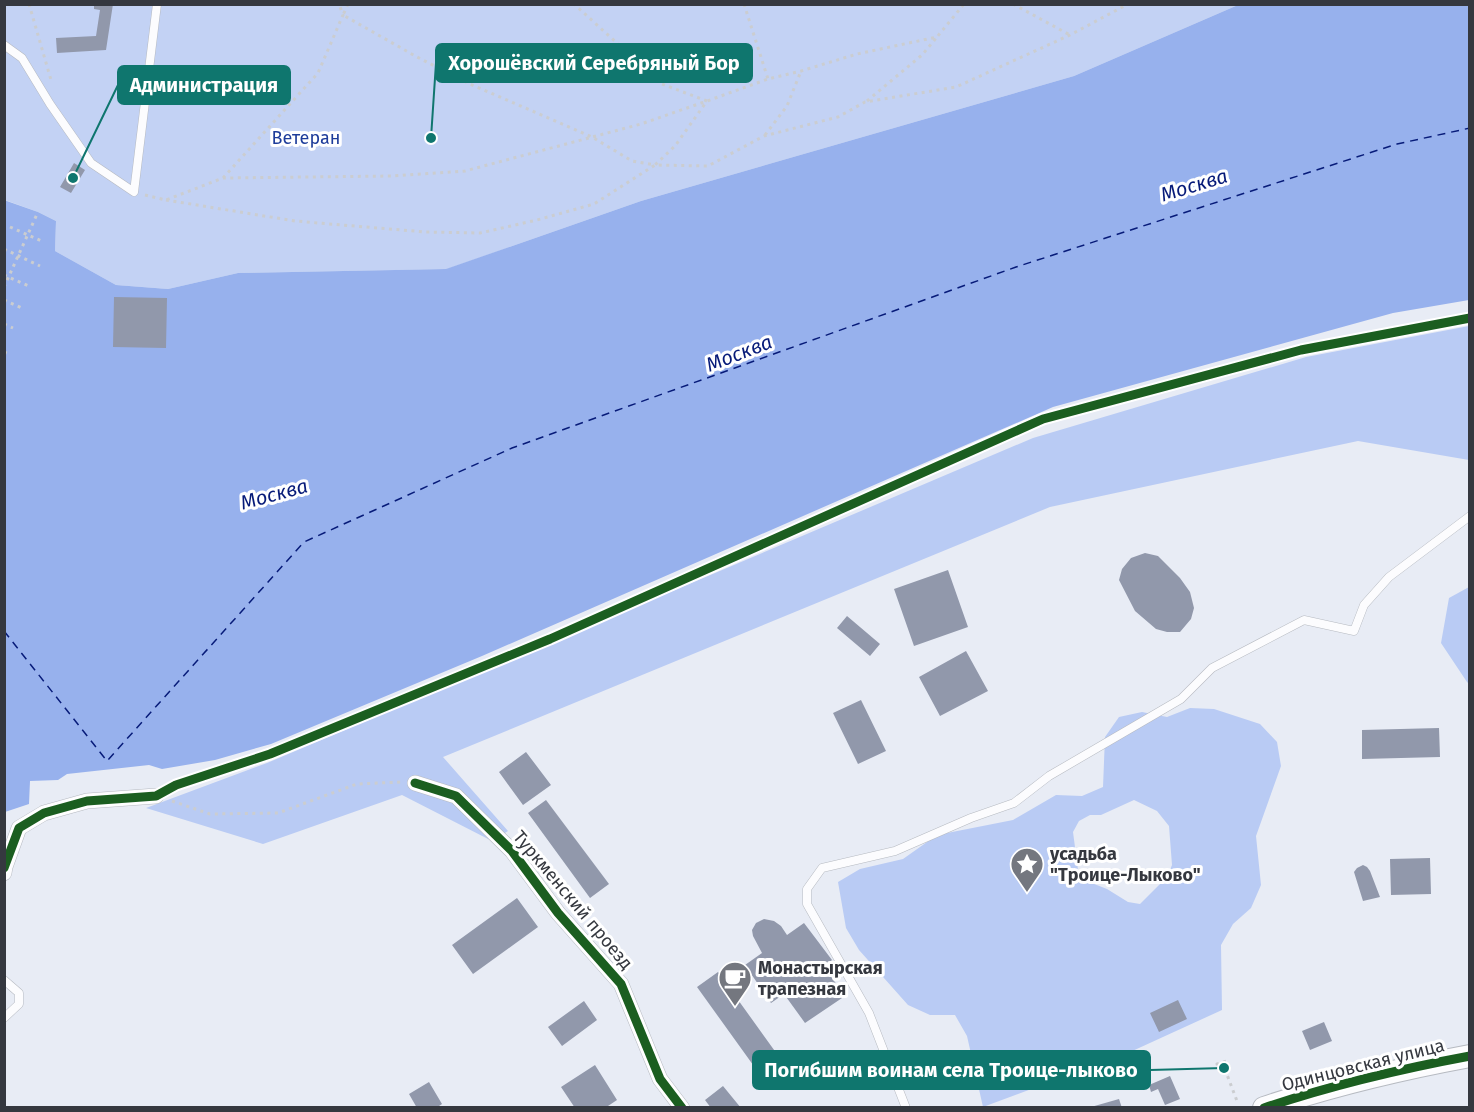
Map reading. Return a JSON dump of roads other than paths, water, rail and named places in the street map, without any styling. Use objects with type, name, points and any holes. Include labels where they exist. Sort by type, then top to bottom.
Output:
[{"type":"street","name":"Туркменский проезд","points":[[415,783],[456,796],[512,851],[558,913],[621,984],[660,1080],[681,1107]]},
{"type":"street","points":[[4,873],[19,828],[44,813],[87,801],[156,796]]},
{"type":"street","name":"Одинцовская улица","points":[[1264,1107],[1347,1082],[1409,1067],[1470,1056]]},
{"type":"lane","points":[[4,45],[22,58],[50,104],[91,163],[134,192],[157,4]]},
{"type":"lane","points":[[906,1107],[869,1013],[807,904],[807,889],[822,868],[895,851],[971,818],[1014,803],[1049,776],[1181,699],[1212,668],[1304,620],[1354,631],[1364,605],[1389,577],[1470,516]]},
{"type":"lane","points":[[4,980],[19,993],[19,1004],[4,1018]]},
{"type":"water","name":"Москва","points":[[1238,5],[1469,5],[1469,300],[1393,313],[1053,407],[482,656],[271,744],[215,760],[162,769],[149,765],[67,774],[58,780],[30,781],[29,804],[5,812],[4,200],[56,221],[55,251],[116,285],[168,289],[238,273],[446,269],[641,201],[1074,76]]},
{"type":"place","name":"Хорошёвский Серебряный Бор","points":[[431,138]]},
{"type":"place","name":"Администрация","points":[[73,178]]},
{"type":"place","name":"усадьба \"Троице-Лыково\"","points":[[1027,893]]},
{"type":"place","name":"Монастырская трапезная","points":[[735,1007]]},
{"type":"place","name":"Погибшим воинам села Троице-лыково","points":[[1224,1068]]},
{"type":"park label","name":"Ветеран","points":[[306,138]]}]
